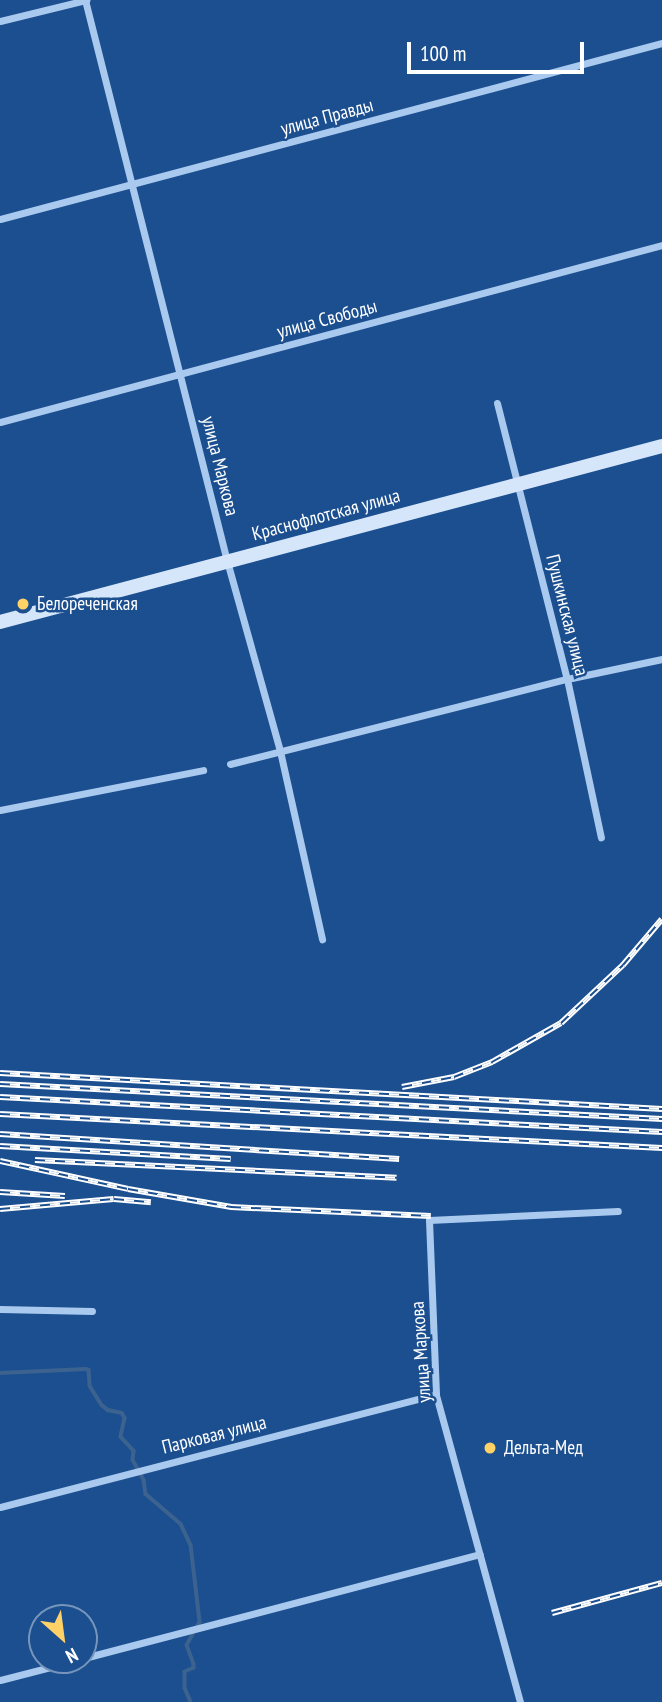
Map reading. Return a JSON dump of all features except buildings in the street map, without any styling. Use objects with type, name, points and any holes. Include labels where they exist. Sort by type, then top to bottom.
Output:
[{"type":"street","points":[[0,21],[85,0]]},
{"type":"street","name":"улица Маркова","points":[[85,0],[227,561],[280,751],[322,939]]},
{"type":"street","name":"улица Правды","points":[[0,219],[133,186],[662,43]]},
{"type":"street","name":"улица Свободы","points":[[0,422],[662,245]]},
{"type":"street","name":"Пушкинская улица","points":[[497,403],[567,679],[601,837]]},
{"type":"street","name":"Краснофлотская улица","points":[[0,622],[662,446]]},
{"type":"street","points":[[230,764],[567,679],[662,659]]},
{"type":"street","points":[[0,810],[203,770]]},
{"type":"street","name":"улица Маркова","points":[[520,1702],[436,1394],[429,1220],[618,1211]]},
{"type":"street","points":[[0,1309],[92,1311]]},
{"type":"street","name":"Парковая улица","points":[[0,1507],[436,1394]]},
{"type":"street","points":[[98,1654],[480,1554]]},
{"type":"street","points":[[0,1680],[28,1673]]},
{"type":"waterway","points":[[0,1373],[89,1370],[90,1386],[102,1405],[108,1410],[122,1413],[125,1418],[121,1437],[134,1451],[133,1460],[144,1480],[146,1494],[181,1524],[191,1545],[200,1622],[187,1645],[194,1664],[194,1668],[185,1672],[185,1688],[191,1702]]},
{"type":"railway","points":[[402,1087],[454,1077],[492,1062],[561,1023],[623,965],[662,919]]},
{"type":"railway","points":[[0,1073],[662,1109]]},
{"type":"railway","points":[[0,1084],[662,1119]]},
{"type":"railway","points":[[0,1097],[662,1132]]},
{"type":"railway","points":[[0,1114],[662,1148]]},
{"type":"railway","points":[[0,1134],[399,1159]]},
{"type":"railway","points":[[0,1146],[231,1159]]},
{"type":"railway","points":[[35,1160],[397,1178]]},
{"type":"railway","points":[[0,1161],[128,1189],[231,1207],[431,1216]]},
{"type":"railway","points":[[0,1192],[65,1196]]},
{"type":"railway","points":[[0,1209],[114,1199],[151,1202]]},
{"type":"railway","points":[[552,1613],[662,1583]]},
{"type":"place","name":"Белореченская","points":[[23,604]]},
{"type":"place","name":"Дельта-Мед","points":[[490,1448]]}]
